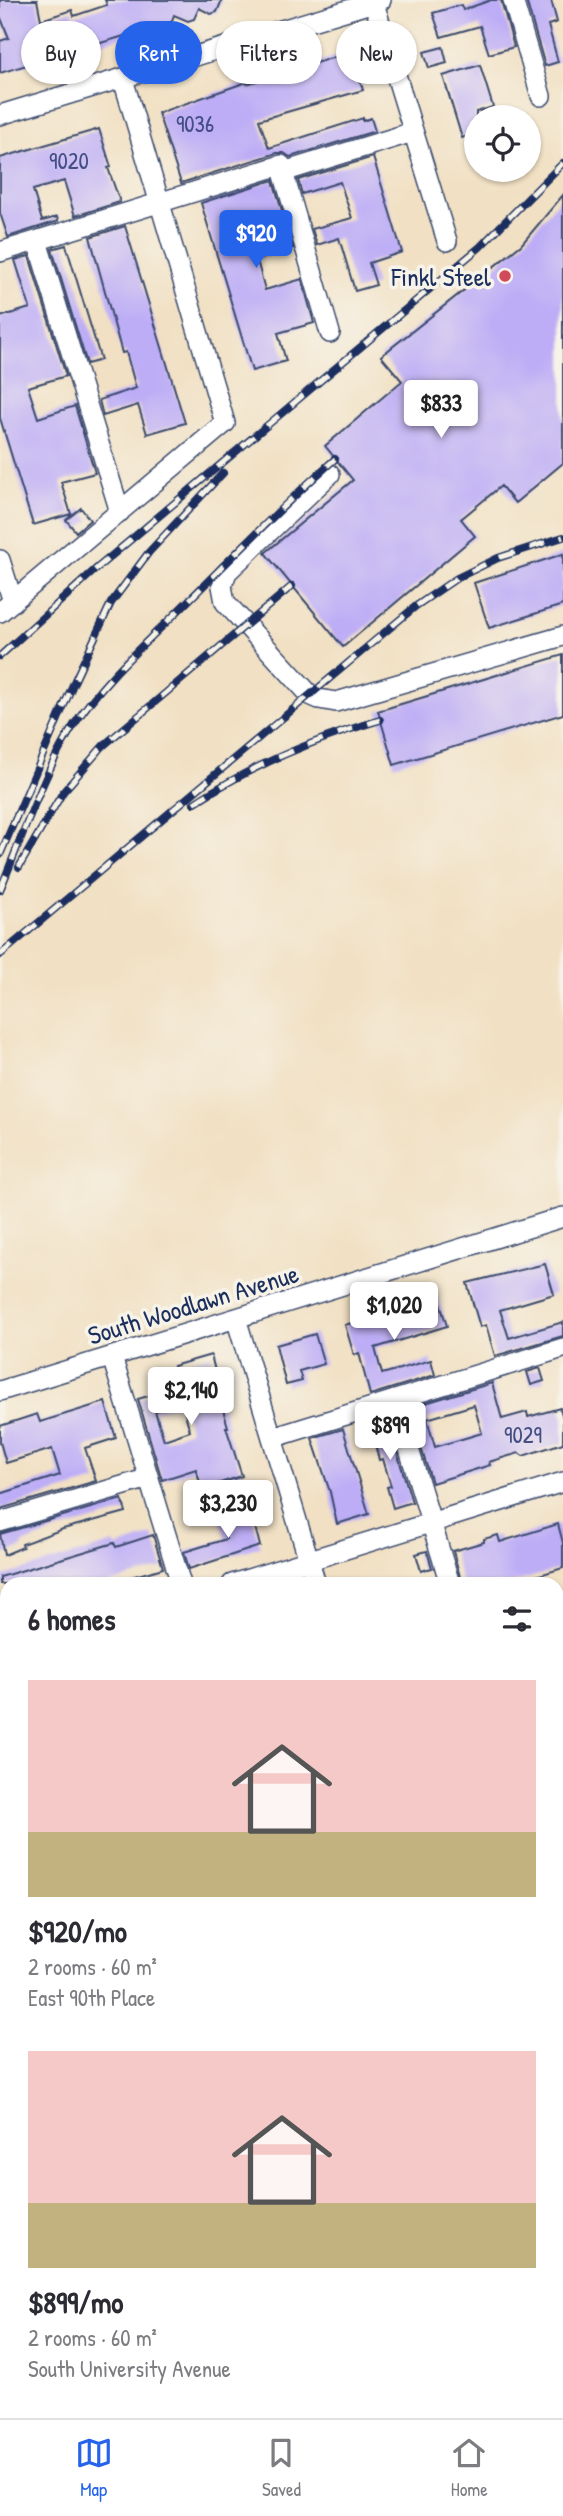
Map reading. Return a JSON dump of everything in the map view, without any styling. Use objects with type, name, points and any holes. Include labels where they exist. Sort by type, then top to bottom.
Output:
[{"type":"street","points":[[513,0],[541,96]]},
{"type":"street","points":[[202,55],[375,1],[447,241]]},
{"type":"street","points":[[0,115],[115,81]]},
{"type":"street","points":[[6,607],[225,423],[125,84]]},
{"type":"street","points":[[283,172],[413,132]]},
{"type":"street","points":[[0,252],[281,165],[330,333]]},
{"type":"street","points":[[37,241],[120,512]]},
{"type":"street","points":[[330,474],[227,572],[222,586],[225,602],[310,695],[336,702],[563,636]]},
{"type":"street","points":[[0,560],[6,607]]},
{"type":"street","name":"South Woodlawn Avenue","points":[[0,1391],[563,1217]]},
{"type":"street","points":[[236,1318],[314,1577]]},
{"type":"street","points":[[272,1438],[563,1348]]},
{"type":"street","points":[[112,1357],[179,1577]]},
{"type":"street","points":[[394,1400],[448,1577]]},
{"type":"street","points":[[0,1522],[149,1478]]},
{"type":"street","points":[[254,1577],[563,1482]]},
{"type":"building","points":[[0,0],[37,0],[41,20],[72,10],[74,16],[107,5],[105,0],[222,0],[217,12],[211,14],[199,8],[194,19],[188,21],[174,15],[172,21],[115,21],[115,39],[101,43],[101,21],[21,21],[21,67],[0,73],[0,41],[9,38],[0,16]]},
{"type":"building","points":[[491,0],[501,0],[514,47],[489,54],[480,26],[441,37],[433,13],[461,5],[463,10]]},
{"type":"building","points":[[526,0],[551,0],[557,22],[548,25],[558,62],[545,66]]},
{"type":"building","points":[[443,47],[447,63],[429,68],[424,52]]},
{"type":"building","points":[[336,57],[336,84],[361,84],[363,90],[259,120],[269,148],[363,118],[363,121],[371,118],[375,131],[290,157],[277,153],[181,183],[158,113],[241,84],[322,84],[322,61]]},
{"type":"building","points":[[480,65],[492,105],[464,105],[462,138],[443,76]]},
{"type":"building","points":[[99,129],[111,167],[108,168],[120,202],[75,216],[64,181],[33,190],[42,221],[57,217],[58,221],[8,237],[0,213],[0,158]]},
{"type":"building","points":[[373,157],[402,252],[369,263],[376,285],[355,291],[339,238],[317,245],[312,229],[352,218],[340,182],[302,194],[298,180]]},
{"type":"building","points":[[273,180],[293,248],[257,260],[265,290],[302,279],[314,323],[278,333],[286,361],[252,371],[201,203]]},
{"type":"building","points":[[563,195],[563,463],[515,503],[501,486],[461,519],[475,536],[343,647],[265,553],[353,480],[325,446],[402,381],[381,356],[521,245]]},
{"type":"building","points":[[125,226],[185,423],[147,434],[138,405],[103,416],[99,400],[136,388],[126,352],[122,353],[90,237]]},
{"type":"building","points":[[66,245],[101,360],[87,364],[52,249]]},
{"type":"building","points":[[29,256],[66,376],[28,387],[38,418],[75,406],[95,473],[61,482],[71,514],[33,525],[0,418],[0,317],[30,308],[15,260]]},
{"type":"building","points":[[81,508],[90,520],[76,532],[66,520]]},
{"type":"building","points":[[563,554],[563,605],[489,628],[474,583]]},
{"type":"building","points":[[563,655],[563,714],[394,765],[378,711]]},
{"type":"building","points":[[545,1264],[554,1294],[500,1310],[509,1338],[563,1322],[563,1336],[495,1356],[486,1325],[480,1327],[467,1283]]},
{"type":"building","points":[[438,1297],[447,1326],[375,1348],[382,1374],[431,1360],[435,1375],[370,1395],[359,1353],[354,1355],[345,1325]]},
{"type":"building","points":[[315,1334],[324,1364],[299,1371],[302,1381],[286,1385],[276,1345]]},
{"type":"building","points":[[211,1355],[215,1371],[212,1371],[226,1427],[242,1476],[202,1489],[196,1469],[162,1480],[138,1399],[179,1387],[173,1366]],"holes":[[[182,1403],[190,1431],[164,1440],[155,1411]]]},
{"type":"building","points":[[540,1368],[544,1381],[531,1385],[527,1372]]},
{"type":"building","points":[[492,1383],[502,1419],[527,1412],[528,1417],[560,1408],[563,1418],[563,1443],[523,1456],[519,1453],[489,1462],[490,1465],[432,1483],[409,1408]],"holes":[[[474,1405],[482,1433],[435,1447],[427,1419]]]},
{"type":"building","points":[[105,1402],[116,1438],[85,1448],[96,1481],[0,1509],[0,1494],[60,1475],[52,1449],[6,1463],[0,1442],[0,1426],[37,1414],[40,1422]]},
{"type":"building","points":[[386,1416],[412,1502],[393,1508],[387,1487],[391,1486],[383,1459],[379,1460],[369,1421]]},
{"type":"building","points":[[343,1429],[369,1514],[337,1524],[330,1492],[312,1438]]},
{"type":"building","points":[[122,1499],[126,1512],[63,1529],[22,1544],[23,1547],[4,1555],[0,1534]]},
{"type":"building","points":[[250,1507],[260,1546],[189,1569],[184,1552],[226,1539],[219,1517]]},
{"type":"building","points":[[558,1524],[563,1543],[563,1568],[533,1577],[460,1577],[453,1551],[498,1535],[500,1542]]},
{"type":"building","points":[[153,1535],[163,1568],[131,1577],[0,1577],[114,1543],[116,1547]]},
{"type":"building","points":[[427,1551],[432,1568],[421,1571],[416,1554]]},
{"type":"railway","points":[[0,656],[97,568],[480,247],[563,163]]},
{"type":"railway","points":[[0,890],[53,763],[85,710],[134,654],[335,459]]},
{"type":"railway","points":[[0,855],[111,603],[149,552],[223,473]]},
{"type":"railway","points":[[0,955],[416,606],[457,578],[498,558],[563,537]]},
{"type":"railway","points":[[19,867],[63,792],[103,746],[292,586]]},
{"type":"railway","points":[[194,803],[238,777],[284,755],[380,720]]},
{"type":"place","name":"Finkl Steel","points":[[505,276]]}]
